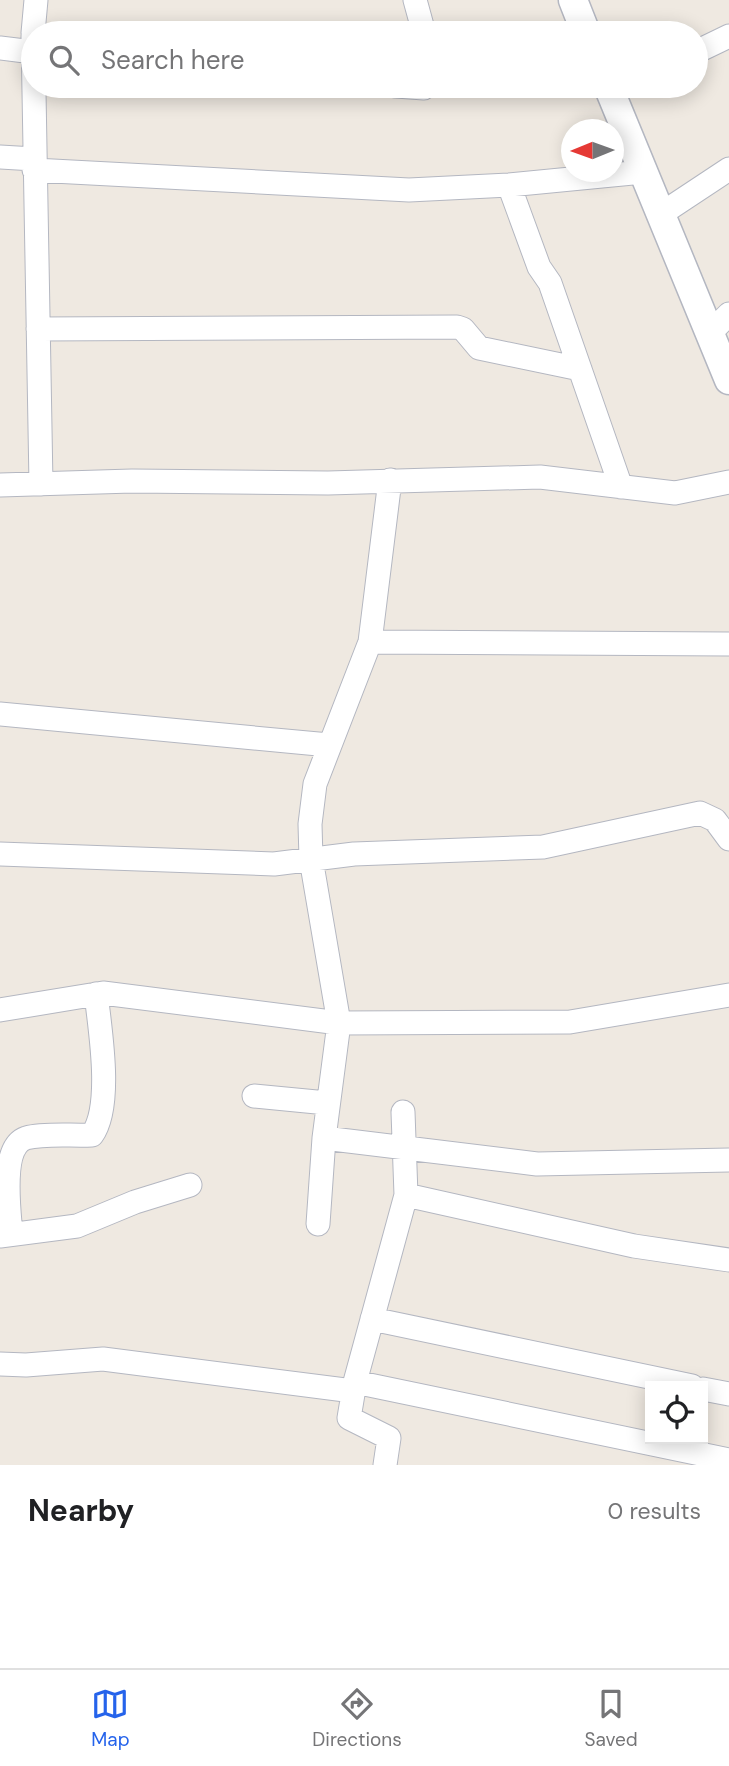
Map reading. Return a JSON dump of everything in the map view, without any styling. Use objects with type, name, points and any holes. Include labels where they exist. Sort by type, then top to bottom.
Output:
[{"type":"street","points":[[35,21],[36,0]]},
{"type":"street","points":[[415,0],[421,21]]},
{"type":"street","points":[[573,0],[581,21]]},
{"type":"street","points":[[708,46],[729,36]]},
{"type":"street","points":[[0,48],[21,45]]},
{"type":"street","points":[[33,98],[41,484]]},
{"type":"street","points":[[618,98],[643,172],[661,214],[719,324],[729,380]]},
{"type":"street","points":[[0,157],[34,165],[410,190],[509,185],[643,172]]},
{"type":"street","points":[[661,214],[729,169]]},
{"type":"street","points":[[509,185],[539,267],[550,283],[621,487]]},
{"type":"street","points":[[38,330],[457,327],[463,329],[479,348],[580,369]]},
{"type":"street","points":[[0,485],[540,477],[675,493],[729,482]]},
{"type":"street","points":[[318,1224],[327,1103],[339,1023],[311,859],[310,824],[315,784],[370,642],[390,480]]},
{"type":"street","points":[[370,642],[729,644]]},
{"type":"street","points":[[0,715],[329,745]]},
{"type":"street","points":[[0,854],[274,864],[354,854],[543,847],[700,813],[715,820],[729,839]]},
{"type":"street","points":[[96,994],[102,1049],[100,1123],[92,1135],[25,1139],[12,1146],[5,1163],[6,1235],[77,1226],[135,1202],[190,1185]]},
{"type":"street","points":[[0,1010],[96,994],[339,1023],[570,1022],[729,995]]},
{"type":"street","points":[[254,1096],[327,1103]]},
{"type":"street","points":[[385,1465],[389,1438],[349,1418],[354,1386],[406,1195],[403,1112]]},
{"type":"street","points":[[324,1138],[537,1164],[729,1160]]},
{"type":"street","points":[[406,1195],[634,1247],[729,1260]]},
{"type":"street","points":[[372,1319],[668,1381]]},
{"type":"street","points":[[0,1364],[26,1365],[103,1359],[354,1386],[721,1461]]},
{"type":"street","points":[[708,1390],[729,1394]]}]
